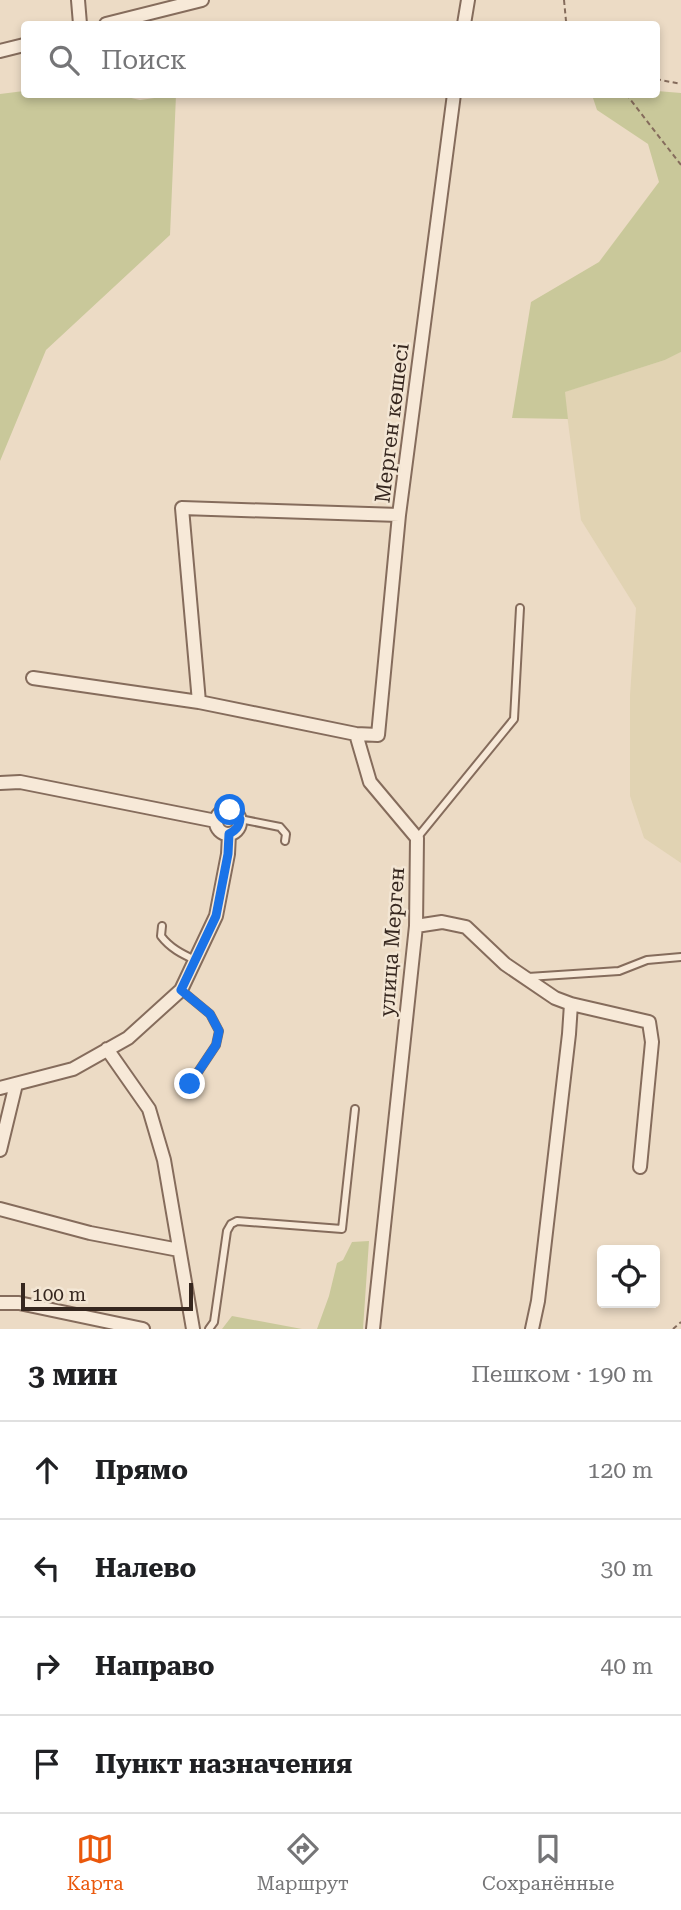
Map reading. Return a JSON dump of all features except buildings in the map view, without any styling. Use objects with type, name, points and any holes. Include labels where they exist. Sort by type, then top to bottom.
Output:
[{"type":"street","points":[[78,0],[80,21]]},
{"type":"street","points":[[114,21],[153,6],[202,0]]},
{"type":"street","points":[[464,21],[468,0]]},
{"type":"street","points":[[0,51],[21,46]]},
{"type":"street","name":"Мерген көшесі","points":[[356,734],[378,735],[399,515],[453,98]]},
{"type":"street","points":[[199,702],[182,508],[399,515]]},
{"type":"street","points":[[33,678],[199,702],[356,734]]},
{"type":"street","name":"улица Мерген","points":[[356,734],[370,782],[417,838],[416,926],[373,1329]]},
{"type":"street","points":[[0,783],[20,782],[216,821]]},
{"type":"street","points":[[230,810],[240,819],[235,831],[229,834],[217,828],[216,821],[223,811],[230,810]]},
{"type":"street","points":[[0,1088],[73,1069],[128,1038],[181,990],[216,916],[228,854],[229,834]]},
{"type":"street","points":[[416,926],[442,922],[466,927],[505,964],[555,998],[570,1004],[649,1022],[652,1042],[640,1167]]},
{"type":"street","points":[[531,1329],[538,1301],[569,1034],[570,1004]]},
{"type":"street","points":[[107,1049],[149,1109],[164,1160],[193,1329]]},
{"type":"street","points":[[0,1150],[16,1084]]},
{"type":"street","points":[[0,1209],[90,1233],[179,1250]]},
{"type":"street","points":[[0,1303],[19,1303],[143,1329]]},
{"type":"lane","points":[[417,838],[514,719],[520,608]]},
{"type":"lane","points":[[240,819],[280,827],[285,834],[285,841]]},
{"type":"lane","points":[[162,926],[161,936],[165,942],[195,960]]},
{"type":"lane","points":[[526,977],[619,971],[647,960],[681,957]]},
{"type":"lane","points":[[181,990],[210,1014],[219,1031],[216,1045],[190,1084]]},
{"type":"lane","points":[[209,1329],[214,1322],[227,1231],[231,1224],[237,1221],[342,1229],[355,1109]]},
{"type":"path","points":[[564,0],[566,21]]},
{"type":"path","points":[[660,80],[681,84]]},
{"type":"path","points":[[629,98],[681,164]]},
{"type":"path","points":[[673,1329],[681,1322]]},
{"type":"shaded area","points":[[681,352],[681,863],[644,838],[630,796],[630,695],[636,608],[581,520],[564,392],[665,360]]},
{"type":"green space","points":[[21,91],[21,98],[176,98],[170,235],[46,350],[0,461],[0,94]]},
{"type":"green space","points":[[660,91],[681,93],[681,352],[665,360],[565,392],[568,419],[512,418],[531,302],[599,262],[659,182],[648,144],[597,110],[593,98],[660,98]]},
{"type":"green space","points":[[369,1241],[363,1329],[317,1329],[337,1263],[343,1260],[352,1242]]},
{"type":"green space","points":[[232,1316],[302,1329],[222,1329]]},
{"type":"route","points":[[190,1084],[216,1045],[219,1031],[210,1014],[181,990],[216,916],[228,854],[229,834],[235,831],[240,819],[230,810]]}]
